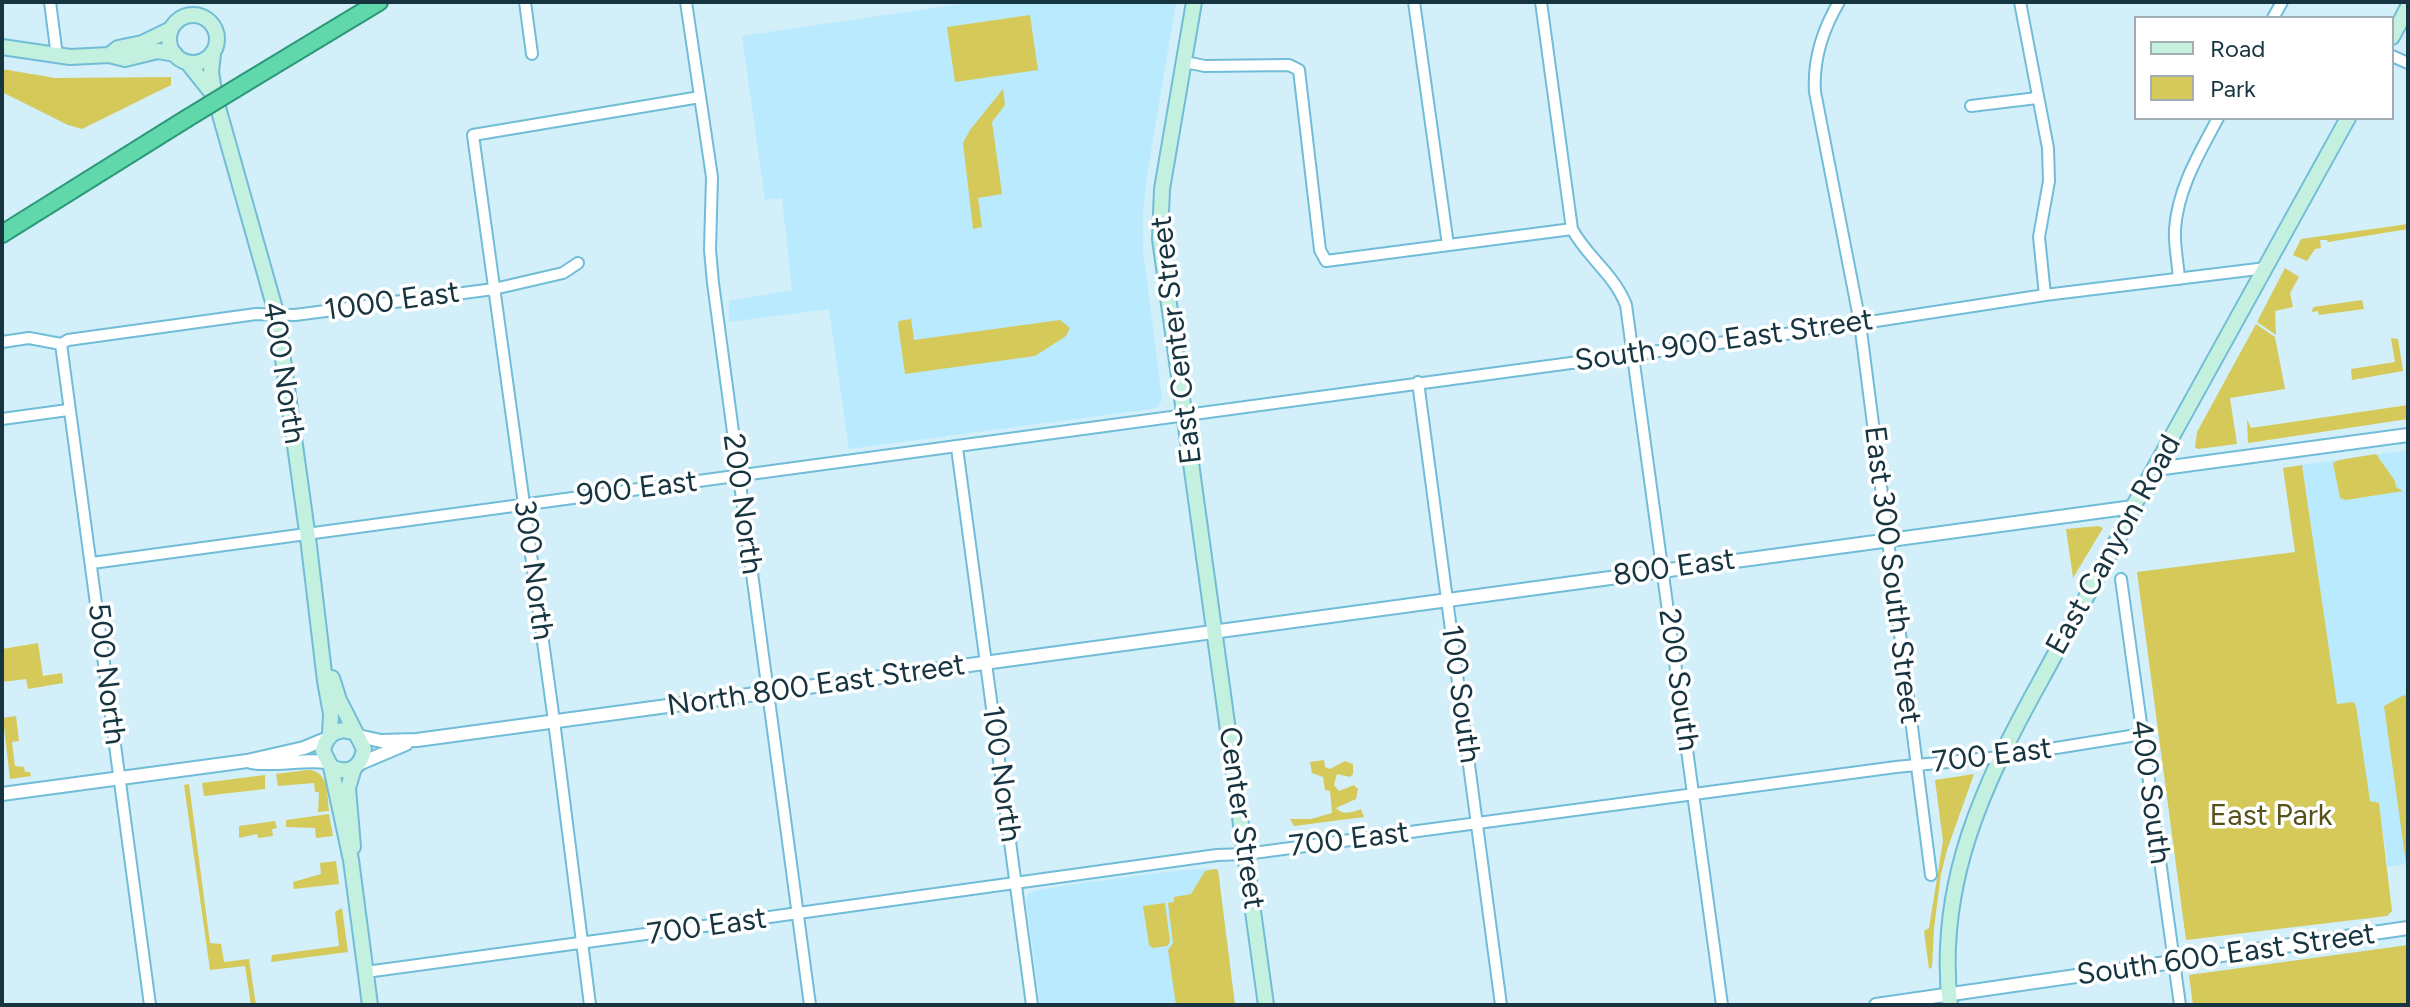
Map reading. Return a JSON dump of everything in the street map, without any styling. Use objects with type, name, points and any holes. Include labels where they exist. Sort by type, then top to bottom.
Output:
[{"type":"highway","points":[[2,234],[379,2]]},
{"type":"main road","points":[[181,2],[170,43],[215,97]]},
{"type":"main road","name":"East Center Street","points":[[1194,2],[1164,175],[1160,221],[1162,262],[1183,416],[1216,631]]},
{"type":"main road","points":[[2394,33],[2408,7]]},
{"type":"main road","points":[[109,55],[115,49],[142,43],[200,9],[216,34],[211,72],[215,97]]},
{"type":"main road","points":[[2,47],[57,56],[109,55],[125,59],[151,52],[200,62],[213,54]]},
{"type":"main road","name":"400 North","points":[[215,97],[277,316],[324,655]]},
{"type":"main road","name":"East Canyon Road","points":[[1949,1000],[1949,938],[1958,871],[1973,820],[2000,757],[2133,507],[2347,120]]},
{"type":"main road","name":"Center Street","points":[[1216,631],[1266,1005]]},
{"type":"main road","points":[[324,655],[339,700],[364,749],[348,788],[353,846],[351,860]]},
{"type":"main road","points":[[324,655],[331,714],[329,736],[323,751],[329,764],[351,860],[370,1005]]},
{"type":"main road","points":[[329,736],[341,730],[356,734]]},
{"type":"main road","points":[[329,764],[344,770],[357,766]]},
{"type":"street","points":[[50,2],[57,56]]},
{"type":"street","points":[[525,2],[532,54]]},
{"type":"street","name":"200 North","points":[[686,2],[712,177],[711,261],[737,476],[810,1005]]},
{"type":"street","points":[[1414,2],[1448,245]]},
{"type":"street","points":[[1185,62],[1205,66],[1297,67],[1320,250],[1326,261],[1572,229],[1541,2]]},
{"type":"street","name":"East 300 South Street","points":[[1839,2],[1819,50],[1814,76],[1815,92],[1860,323],[1931,875]]},
{"type":"street","points":[[2020,2],[2048,148],[2049,172],[2039,237],[2045,295]]},
{"type":"street","name":"300 North","points":[[590,1005],[473,135],[700,97]]},
{"type":"street","points":[[1971,106],[2037,98]]},
{"type":"street","points":[[2179,279],[2175,229],[2180,199],[2217,120]]},
{"type":"street","name":"200 South","points":[[1572,229],[1581,246],[1608,273],[1623,296],[1722,1005]]},
{"type":"street","name":"1000 East","points":[[2,342],[29,338],[61,344],[68,340],[256,314],[277,316],[494,289],[563,273],[578,263]]},
{"type":"street","name":"South 900 East Street","points":[[1183,416],[2045,295],[2266,268]]},
{"type":"street","name":"500 North","points":[[61,344],[150,1005]]},
{"type":"street","name":"100 South","points":[[1418,382],[1501,1005]]},
{"type":"street","points":[[2,419],[68,410]]},
{"type":"street","name":"900 East","points":[[92,563],[1183,416]]},
{"type":"street","points":[[2156,469],[2408,435]]},
{"type":"street","name":"100 North","points":[[957,448],[1032,1005]]},
{"type":"street","name":"800 East","points":[[1216,631],[2133,507]]},
{"type":"street","name":"400 South","points":[[2121,579],[2180,1005]]},
{"type":"street","name":"North 800 East Street","points":[[417,740],[1216,631]]},
{"type":"street","points":[[356,734],[381,741],[417,740]]},
{"type":"street","name":"700 East","points":[[366,972],[799,915],[1015,881],[1246,854],[1916,765],[2000,757],[2143,734]]},
{"type":"street","points":[[2,794],[247,761],[304,748],[329,736]]},
{"type":"street","points":[[357,766],[417,740]]},
{"type":"street","points":[[247,761],[271,765],[307,760],[329,764]]},
{"type":"street","name":"South 600 East Street","points":[[1876,1005],[1949,1000],[2174,961],[2408,928]]},
{"type":"shaded area","points":[[974,2],[1176,2],[1143,215],[1143,250],[1162,400],[1151,409],[849,449],[829,309],[729,322],[729,301],[792,290],[782,198],[765,200],[742,36]]},
{"type":"shaded area","points":[[2408,450],[2408,877],[2406,864],[2388,867],[2379,803],[2370,802],[2353,702],[2337,705],[2302,465]]},
{"type":"shaded area","points":[[1182,870],[1218,870],[1235,1005],[1040,1005],[1026,900],[1028,894],[1074,884]]},
{"type":"green space","points":[[1030,15],[1038,70],[955,82],[947,27]]},
{"type":"green space","points":[[2,69],[55,78],[171,77],[171,85],[82,129],[2,92]]},
{"type":"green space","points":[[1003,89],[1005,105],[992,122],[1002,194],[978,198],[982,227],[973,229],[963,143]]},
{"type":"green space","points":[[2408,224],[2408,229],[2328,242],[2320,240],[2321,248],[2315,249],[2307,261],[2293,255],[2301,239]]},
{"type":"green space","points":[[2285,268],[2299,277],[2290,293],[2293,307],[2275,311],[2276,335],[2257,322]]},
{"type":"green space","points":[[2362,300],[2364,309],[2319,315],[2318,311],[2312,312],[2313,307]]},
{"type":"green space","points":[[911,319],[914,340],[1060,320],[1070,328],[1066,336],[1035,356],[905,374],[898,325],[899,321]]},
{"type":"green space","points":[[2256,324],[2275,337],[2285,389],[2230,398],[2237,444],[2198,449],[2195,447],[2197,432]]},
{"type":"green space","points":[[2391,338],[2398,339],[2403,371],[2352,380],[2351,369],[2395,362]]},
{"type":"green space","points":[[2408,405],[2408,419],[2248,443],[2247,419],[2251,428]]},
{"type":"green space","points":[[2376,454],[2396,487],[2403,491],[2346,500],[2340,498],[2333,463]]},
{"type":"green space","name":"East Park","points":[[2302,465],[2337,704],[2353,702],[2356,706],[2370,801],[2379,803],[2392,911],[2387,916],[2186,940],[2137,572],[2295,552],[2283,468]]},
{"type":"green space","points":[[2103,528],[2073,578],[2066,529]]},
{"type":"green space","points":[[38,643],[43,676],[62,673],[63,683],[28,689],[26,679],[2,682],[2,649]]},
{"type":"green space","points":[[2408,695],[2408,877],[2384,706]]},
{"type":"green space","points":[[16,716],[19,741],[12,742],[15,766],[24,767],[31,776],[10,779],[3,718]]},
{"type":"green space","points":[[1324,760],[1325,767],[1330,769],[1345,761],[1353,764],[1353,774],[1350,777],[1337,774],[1334,785],[1339,791],[1354,785],[1358,789],[1356,799],[1336,808],[1345,813],[1361,809],[1364,817],[1294,826],[1290,819],[1311,819],[1332,813],[1330,791],[1325,790],[1323,777],[1312,773],[1310,762]]},
{"type":"green space","points":[[307,770],[323,778],[329,811],[318,812],[319,792],[315,792],[314,783],[278,786],[276,774]]},
{"type":"green space","points":[[1974,774],[1941,874],[1932,967],[1929,969],[1924,931],[1929,928],[1943,841],[1935,780]]},
{"type":"green space","points":[[265,775],[265,789],[204,796],[202,783]]},
{"type":"green space","points":[[189,784],[210,943],[221,944],[224,962],[249,959],[256,1005],[251,1005],[245,966],[210,970],[184,785]]},
{"type":"green space","points":[[329,814],[333,836],[316,838],[315,828],[286,827],[286,820]]},
{"type":"green space","points":[[275,821],[277,828],[272,829],[273,836],[258,838],[257,834],[239,838],[239,826]]},
{"type":"green space","points":[[336,861],[339,884],[294,889],[293,882],[321,874],[320,863]]},
{"type":"green space","points":[[1218,870],[1235,1005],[1176,1005],[1168,950],[1173,943],[1168,903],[1174,902],[1174,897],[1191,894],[1205,871]]},
{"type":"green space","points":[[1165,903],[1170,942],[1167,946],[1153,948],[1149,945],[1143,906]]},
{"type":"green space","points":[[342,908],[348,952],[271,962],[272,955],[339,946],[335,912]]},
{"type":"green space","points":[[2408,945],[2408,1005],[2193,1005],[2189,975]]}]
